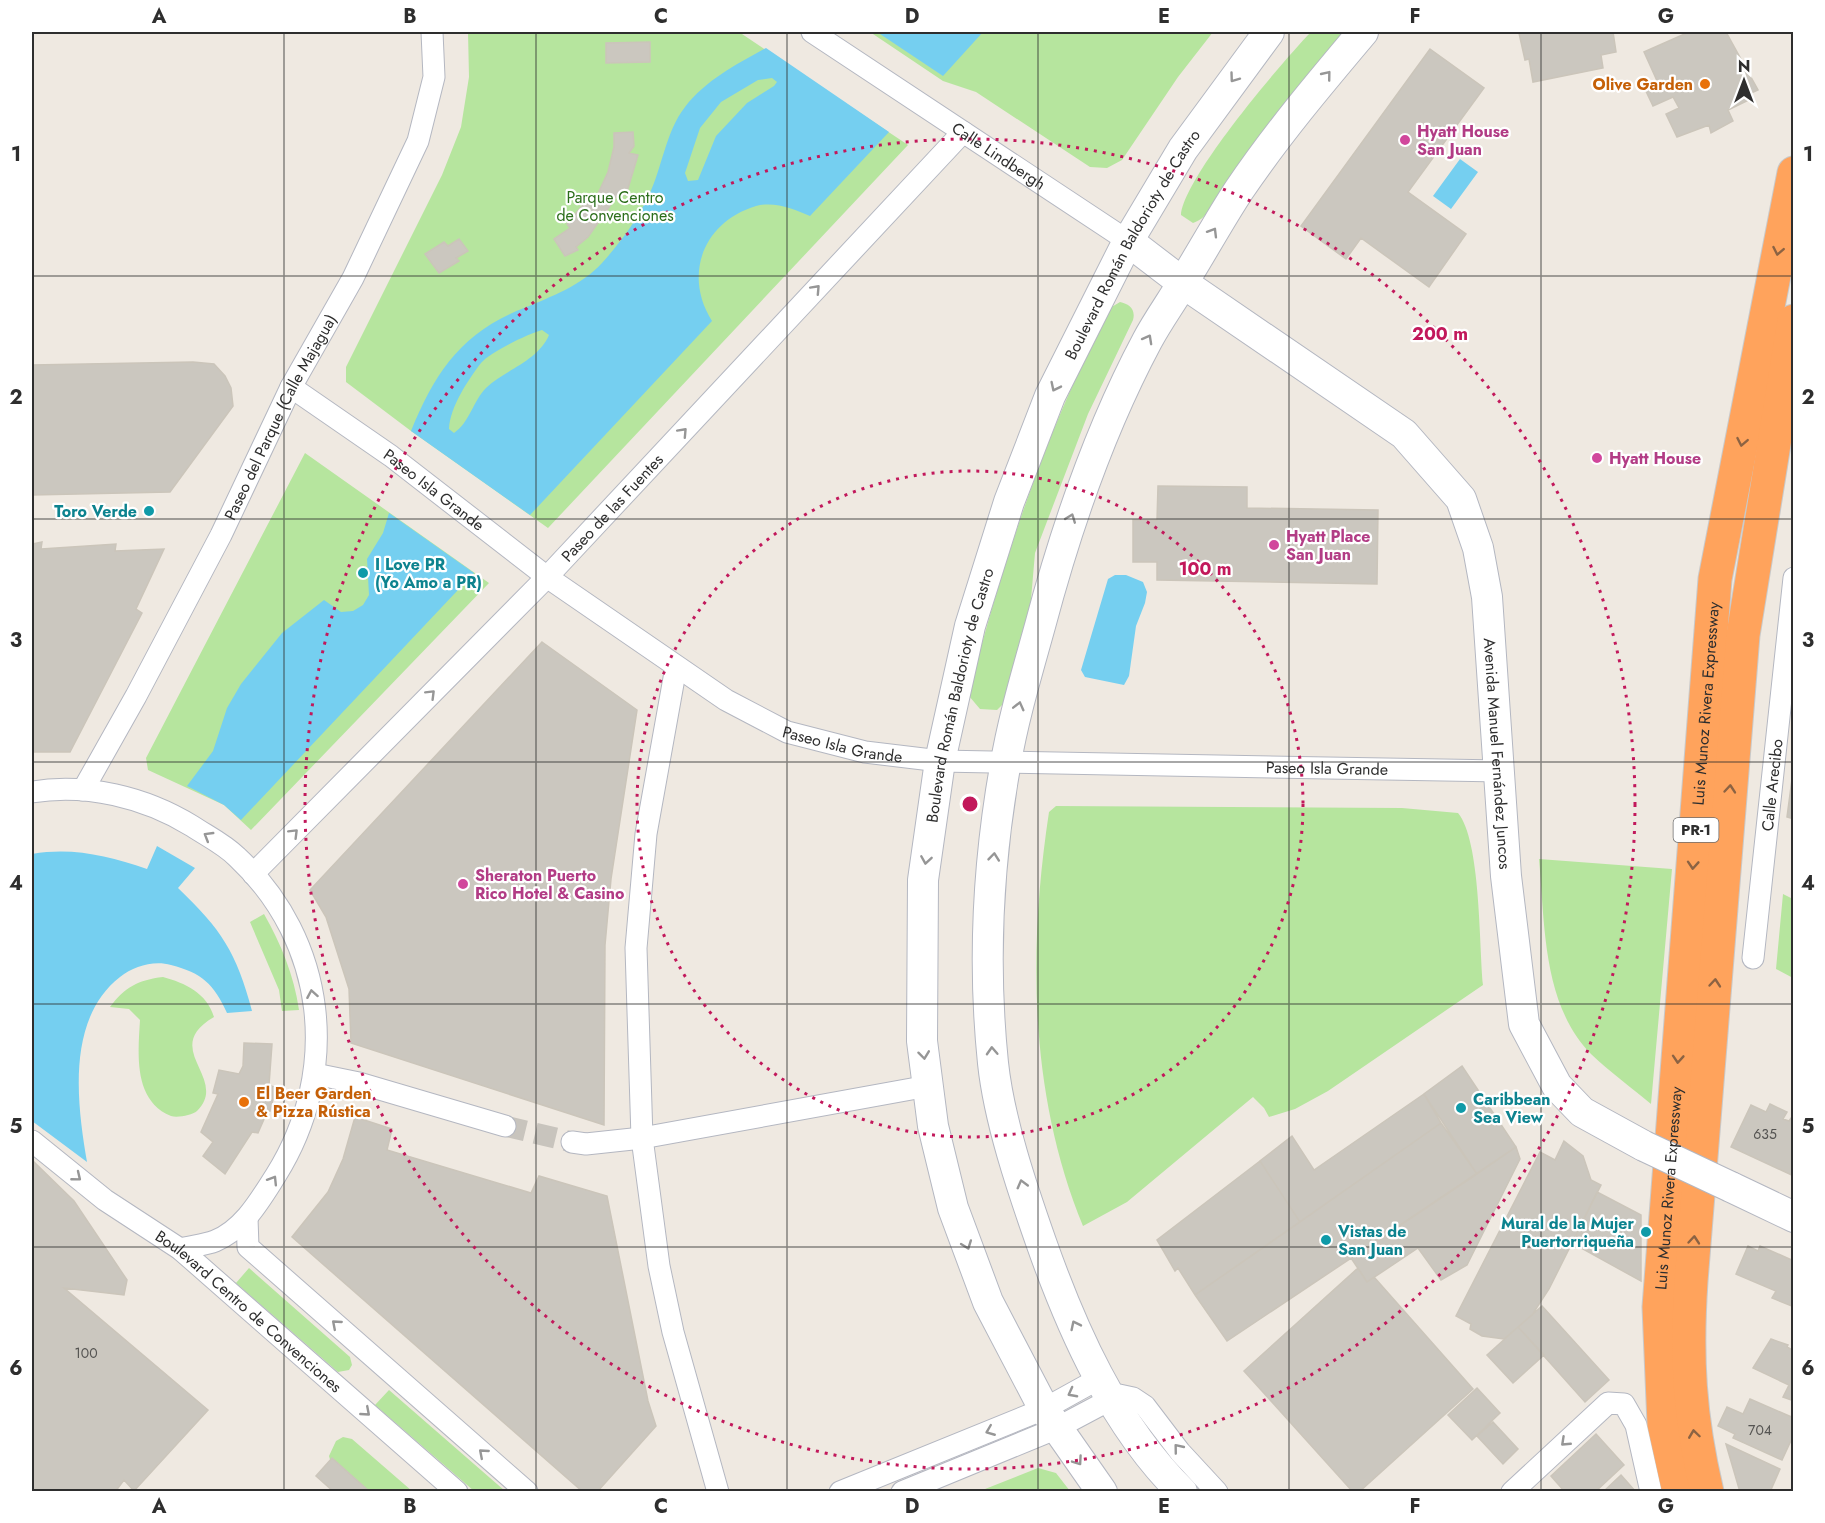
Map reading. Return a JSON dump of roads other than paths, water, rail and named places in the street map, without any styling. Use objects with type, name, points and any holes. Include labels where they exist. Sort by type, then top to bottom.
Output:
[{"type":"highway","name":"Luis Munoz Rivera Expressway","points":[[1678,1491],[1664,1424],[1659,1307],[1714,591],[1794,172]]},
{"type":"highway","name":"Luis Munoz Rivera Expressway","points":[[1707,1491],[1696,1447],[1690,1401],[1687,1348],[1691,1281],[1743,635],[1794,321]]},
{"type":"main road","name":"Boulevard Román Baldorioty de Castro","points":[[1102,1491],[1050,1419],[988,1302],[957,1218],[933,1126],[922,1041],[923,880],[940,761],[970,626],[1009,502],[1050,396],[1128,241],[1183,149],[1269,32]]},
{"type":"main road","points":[[1182,1491],[1165,1474],[1106,1388],[1056,1286],[1026,1199],[993,1066],[988,972],[992,883],[1005,763],[1064,536],[1102,437],[1147,340],[1238,191],[1292,117],[1363,32]]},
{"type":"main road","name":"Calle Lindbergh","points":[[1128,241],[1183,283]]},
{"type":"main road","name":"Avenida Manuel Fernández Juncos","points":[[1183,283],[1404,434],[1461,499],[1478,548],[1487,597],[1501,771],[1506,876],[1528,1032],[1557,1086],[1582,1112],[1644,1146],[1794,1217]]},
{"type":"street","name":"Paseo del Parque (Calle Majagua)","points":[[83,789],[136,696],[221,535],[291,387],[353,278],[418,141],[434,77],[432,32]]},
{"type":"street","name":"Calle Lindbergh","points":[[812,32],[1128,241]]},
{"type":"street","name":"Paseo de las Fuentes","points":[[253,874],[547,577],[963,132]]},
{"type":"street","name":"Paseo Isla Grande","points":[[291,387],[391,456],[547,577],[676,667],[726,700],[787,732],[865,752],[940,761],[1501,771]]},
{"type":"street","name":"Calle Arecibo","points":[[1753,958],[1789,664],[1794,578]]},
{"type":"street","points":[[676,667],[646,834],[636,948],[642,1138],[660,1266],[673,1332],[718,1491]]},
{"type":"street","points":[[32,792],[83,789],[113,794],[174,815],[220,843],[253,874],[273,897],[291,926],[305,961],[316,1017],[315,1074],[301,1126],[286,1159],[247,1218],[215,1241],[180,1249]]},
{"type":"street","points":[[315,1074],[359,1083],[505,1126]]},
{"type":"street","points":[[572,1142],[586,1144],[642,1138],[928,1086]]},
{"type":"street","name":"Boulevard Centro de Convenciones","points":[[32,1141],[105,1200],[180,1249],[457,1491]]},
{"type":"street","points":[[247,1218],[248,1247],[526,1491]]},
{"type":"street","points":[[902,1491],[1050,1419],[1106,1388],[1145,1406],[1180,1452],[1217,1491]]},
{"type":"street","points":[[1512,1491],[1608,1403],[1624,1404],[1636,1425],[1651,1491]]},
{"type":"street","points":[[840,1491],[1050,1419]]},
{"type":"water","points":[[877,32],[983,32],[943,76]]},
{"type":"water","points":[[766,48],[889,132],[810,216],[784,206],[770,204],[756,206],[723,224],[711,237],[703,252],[699,269],[699,286],[703,304],[712,321],[530,515],[411,431],[430,390],[453,356],[484,329],[502,318],[576,284],[602,263],[628,231],[644,204],[654,184],[673,127],[685,107],[712,81]],"holes":[[[772,78],[777,82],[774,86],[747,103],[716,136],[698,180],[688,181],[685,173],[700,128],[721,102],[758,80]],[[542,330],[549,335],[537,352],[486,388],[459,428],[454,433],[449,429],[456,403],[481,363],[510,344]]]},
{"type":"water","points":[[1460,159],[1478,172],[1451,209],[1433,196]]},
{"type":"water","points":[[389,513],[474,573],[241,820],[224,805],[187,786],[213,751],[227,708],[241,684],[282,633],[324,600],[341,612],[353,611],[363,605],[369,595],[367,559],[383,533]]},
{"type":"water","points":[[1115,575],[1126,575],[1143,582],[1147,592],[1136,626],[1129,676],[1124,685],[1085,677],[1081,670],[1108,579]]},
{"type":"water","points":[[157,846],[195,868],[178,888],[206,917],[225,943],[240,973],[252,1011],[227,1013],[217,994],[206,981],[191,972],[171,965],[158,963],[144,965],[120,977],[103,995],[91,1015],[83,1039],[79,1089],[80,1115],[87,1162],[32,1121],[32,854],[76,852],[118,860],[147,869]]},
{"type":"tunnel","points":[[505,1126],[572,1142]]},
{"type":"place","name":"Olive Garden","points":[[1705,84]]},
{"type":"place","name":"Hyatt House San Juan","points":[[1405,140]]},
{"type":"place","name":"Hyatt House","points":[[1597,458]]},
{"type":"place","name":"Toro Verde","points":[[149,511]]},
{"type":"place","name":"Hyatt Place San Juan","points":[[1274,545]]},
{"type":"place","name":"I Love PR (Yo Amo a PR)","points":[[363,573]]},
{"type":"place","name":"Sheraton Puerto Rico Hotel & Casino","points":[[463,884]]},
{"type":"place","name":"El Beer Garden & Pizza Rústica","points":[[244,1102]]},
{"type":"place","name":"Caribbean Sea View","points":[[1461,1108]]},
{"type":"place","name":"Mural de la Mujer Puertorriqueña","points":[[1646,1232]]},
{"type":"place","name":"Vistas de San Juan","points":[[1326,1240]]},
{"type":"park label","name":"Parque Centro de Convenciones","points":[[615,206]]}]
